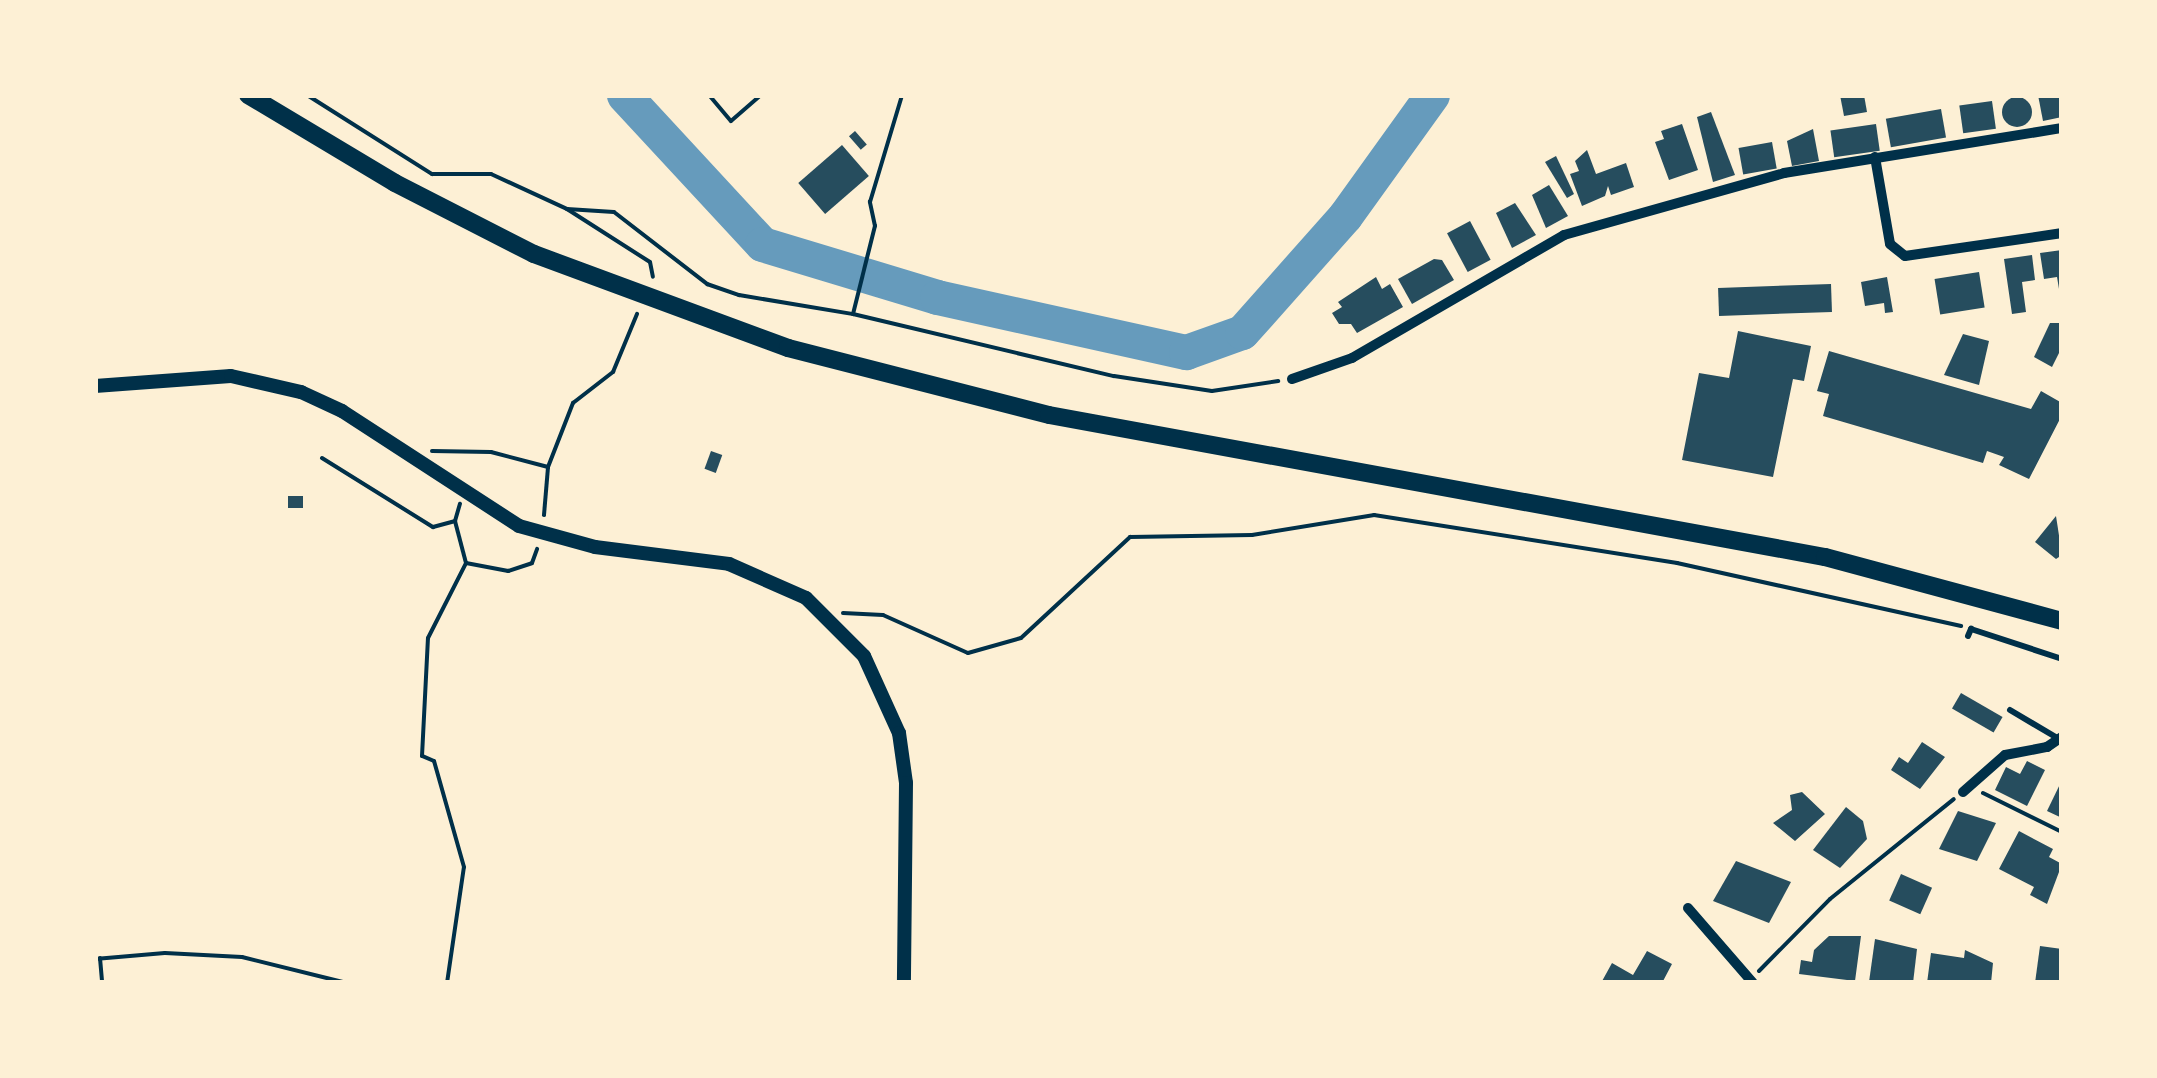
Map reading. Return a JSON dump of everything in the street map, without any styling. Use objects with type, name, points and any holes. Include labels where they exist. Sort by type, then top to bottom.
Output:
[{"type":"main road","points":[[248,95],[395,184],[534,254],[788,348],[1049,415],[1825,556],[2062,621]]},
{"type":"street","points":[[1292,379],[1352,358],[1564,235],[1680,198],[1874,157],[2062,128]]},
{"type":"street","points":[[1874,157],[1890,244],[1904,256],[2062,233]]},
{"type":"street","points":[[95,386],[200,376],[266,382],[342,411],[466,496],[520,526],[594,547],[729,564],[772,579],[824,611],[864,656],[899,733],[906,783],[904,983]]},
{"type":"street","points":[[1966,789],[2005,754],[2061,739]]},
{"type":"street","points":[[1688,908],[1752,980]]},
{"type":"lane","points":[[1969,632],[2062,659]]},
{"type":"lane","points":[[2010,710],[2061,739]]},
{"type":"path","points":[[307,95],[432,174],[491,174],[612,233],[650,262],[654,276],[647,292]]},
{"type":"path","points":[[709,95],[732,121],[761,95]]},
{"type":"path","points":[[853,314],[875,226],[870,202],[902,95]]},
{"type":"path","points":[[566,209],[614,212],[707,284],[1114,376],[1212,391],[1292,379]]},
{"type":"path","points":[[466,563],[508,570],[532,563],[548,467],[573,403],[613,372],[640,307]]},
{"type":"path","points":[[416,460],[438,446],[548,467]]},
{"type":"path","points":[[322,458],[433,527],[456,521]]},
{"type":"path","points":[[447,983],[464,867],[434,761],[422,756],[428,638],[466,563],[456,521],[466,496]]},
{"type":"path","points":[[824,611],[883,615],[968,652],[1021,638],[1130,537],[1252,535],[1374,516],[1434,521],[1782,583],[1969,632]]},
{"type":"path","points":[[1752,980],[1830,899],[1966,789],[2062,832]]},
{"type":"path","points":[[102,983],[98,958],[165,952],[242,957],[347,983]]},
{"type":"building","points":[[1840,95],[1864,95],[1867,112],[1844,116]]},
{"type":"building","points":[[2038,95],[2062,95],[2062,117],[2043,121]]},
{"type":"building","points":[[2017,97],[2031,106],[2032,112],[2023,126],[2017,127],[2003,118],[2002,112],[2011,98]]},
{"type":"building","points":[[1992,101],[1996,129],[1963,133],[1959,106]]},
{"type":"building","points":[[1941,109],[1946,138],[1891,147],[1886,119]]},
{"type":"building","points":[[1711,112],[1735,175],[1713,182],[1697,117]]},
{"type":"building","points":[[1682,124],[1698,170],[1669,180],[1655,142],[1664,139],[1661,131]]},
{"type":"building","points":[[1876,124],[1880,151],[1834,157],[1830,130]]},
{"type":"building","points":[[1813,129],[1819,161],[1792,166],[1787,141]]},
{"type":"building","points":[[855,131],[867,145],[861,150],[849,136]]},
{"type":"building","points":[[1772,142],[1777,169],[1743,174],[1739,148]]},
{"type":"building","points":[[842,145],[869,176],[825,214],[798,183]]},
{"type":"building","points":[[1587,150],[1596,174],[1626,163],[1634,187],[1611,195],[1608,186],[1605,196],[1582,206],[1570,174],[1579,171],[1575,161]]},
{"type":"building","points":[[1556,156],[1574,194],[1567,198],[1545,162]]},
{"type":"building","points":[[1549,185],[1568,216],[1546,228],[1532,195]]},
{"type":"building","points":[[1515,203],[1536,235],[1512,248],[1496,213]]},
{"type":"building","points":[[1470,221],[1491,260],[1468,272],[1447,233]]},
{"type":"building","points":[[2062,250],[2059,289],[2057,277],[2044,279],[2040,253]]},
{"type":"building","points":[[2032,255],[2035,280],[2022,282],[2026,312],[2012,314],[2004,259]]},
{"type":"building","points":[[1434,259],[1442,260],[1454,280],[1412,304],[1398,279]]},
{"type":"building","points":[[1979,272],[1985,308],[1940,315],[1935,279]]},
{"type":"building","points":[[1376,277],[1382,289],[1390,284],[1403,307],[1357,333],[1351,324],[1339,324],[1332,313],[1342,307],[1338,302]]},
{"type":"building","points":[[1887,277],[1893,312],[1885,313],[1884,303],[1865,306],[1861,282]]},
{"type":"building","points":[[1831,284],[1832,312],[1719,316],[1718,288]]},
{"type":"building","points":[[2050,323],[2062,323],[2062,347],[2052,367],[2034,357]]},
{"type":"building","points":[[1738,331],[1811,346],[1804,381],[1793,379],[1773,477],[1682,460],[1699,373],[1729,378]]},
{"type":"building","points":[[1963,334],[1989,341],[1979,385],[1944,375]]},
{"type":"building","points":[[1829,351],[2031,409],[2041,391],[2062,403],[2062,415],[2029,479],[1999,465],[2004,457],[1987,451],[1983,463],[1823,416],[1829,394],[1817,391]]},
{"type":"building","points":[[711,451],[722,455],[716,473],[705,469]]},
{"type":"building","points":[[288,496],[303,496],[303,508],[288,508]]},
{"type":"building","points":[[2056,516],[2062,555],[2056,559],[2035,542]]},
{"type":"building","points":[[1961,693],[2003,717],[1994,733],[1952,709]]},
{"type":"building","points":[[1922,742],[1945,757],[1920,789],[1891,770],[1899,757],[1908,763]]},
{"type":"building","points":[[2027,761],[2045,770],[2027,806],[1995,790],[2006,767],[2020,774]]},
{"type":"building","points":[[2062,780],[2062,818],[2047,811]]},
{"type":"building","points":[[1802,792],[1825,814],[1795,841],[1773,823],[1792,810],[1790,795]]},
{"type":"building","points":[[1846,807],[1863,821],[1867,839],[1840,868],[1813,850]]},
{"type":"building","points":[[1958,811],[1996,823],[1977,861],[1939,849]]},
{"type":"building","points":[[2019,831],[2053,849],[2049,857],[2062,864],[2047,904],[2030,895],[2034,887],[1999,869]]},
{"type":"building","points":[[1736,861],[1791,882],[1769,923],[1713,901]]},
{"type":"building","points":[[1901,874],[1932,888],[1920,914],[1889,900]]},
{"type":"building","points":[[1829,936],[1861,936],[1855,981],[1799,974],[1801,960],[1812,962],[1814,950]]},
{"type":"building","points":[[1875,939],[1917,949],[1913,983],[1869,982]]},
{"type":"building","points":[[2040,946],[2062,949],[2062,983],[2035,983]]},
{"type":"building","points":[[1965,950],[1993,963],[1991,983],[1927,983],[1931,953],[1964,958]]},
{"type":"building","points":[[1647,951],[1672,964],[1662,983],[1601,983],[1612,963],[1633,975]]},
{"type":"waterway","points":[[624,95],[762,244],[937,297],[1186,352],[1242,332],[1345,216],[1432,95]]}]
